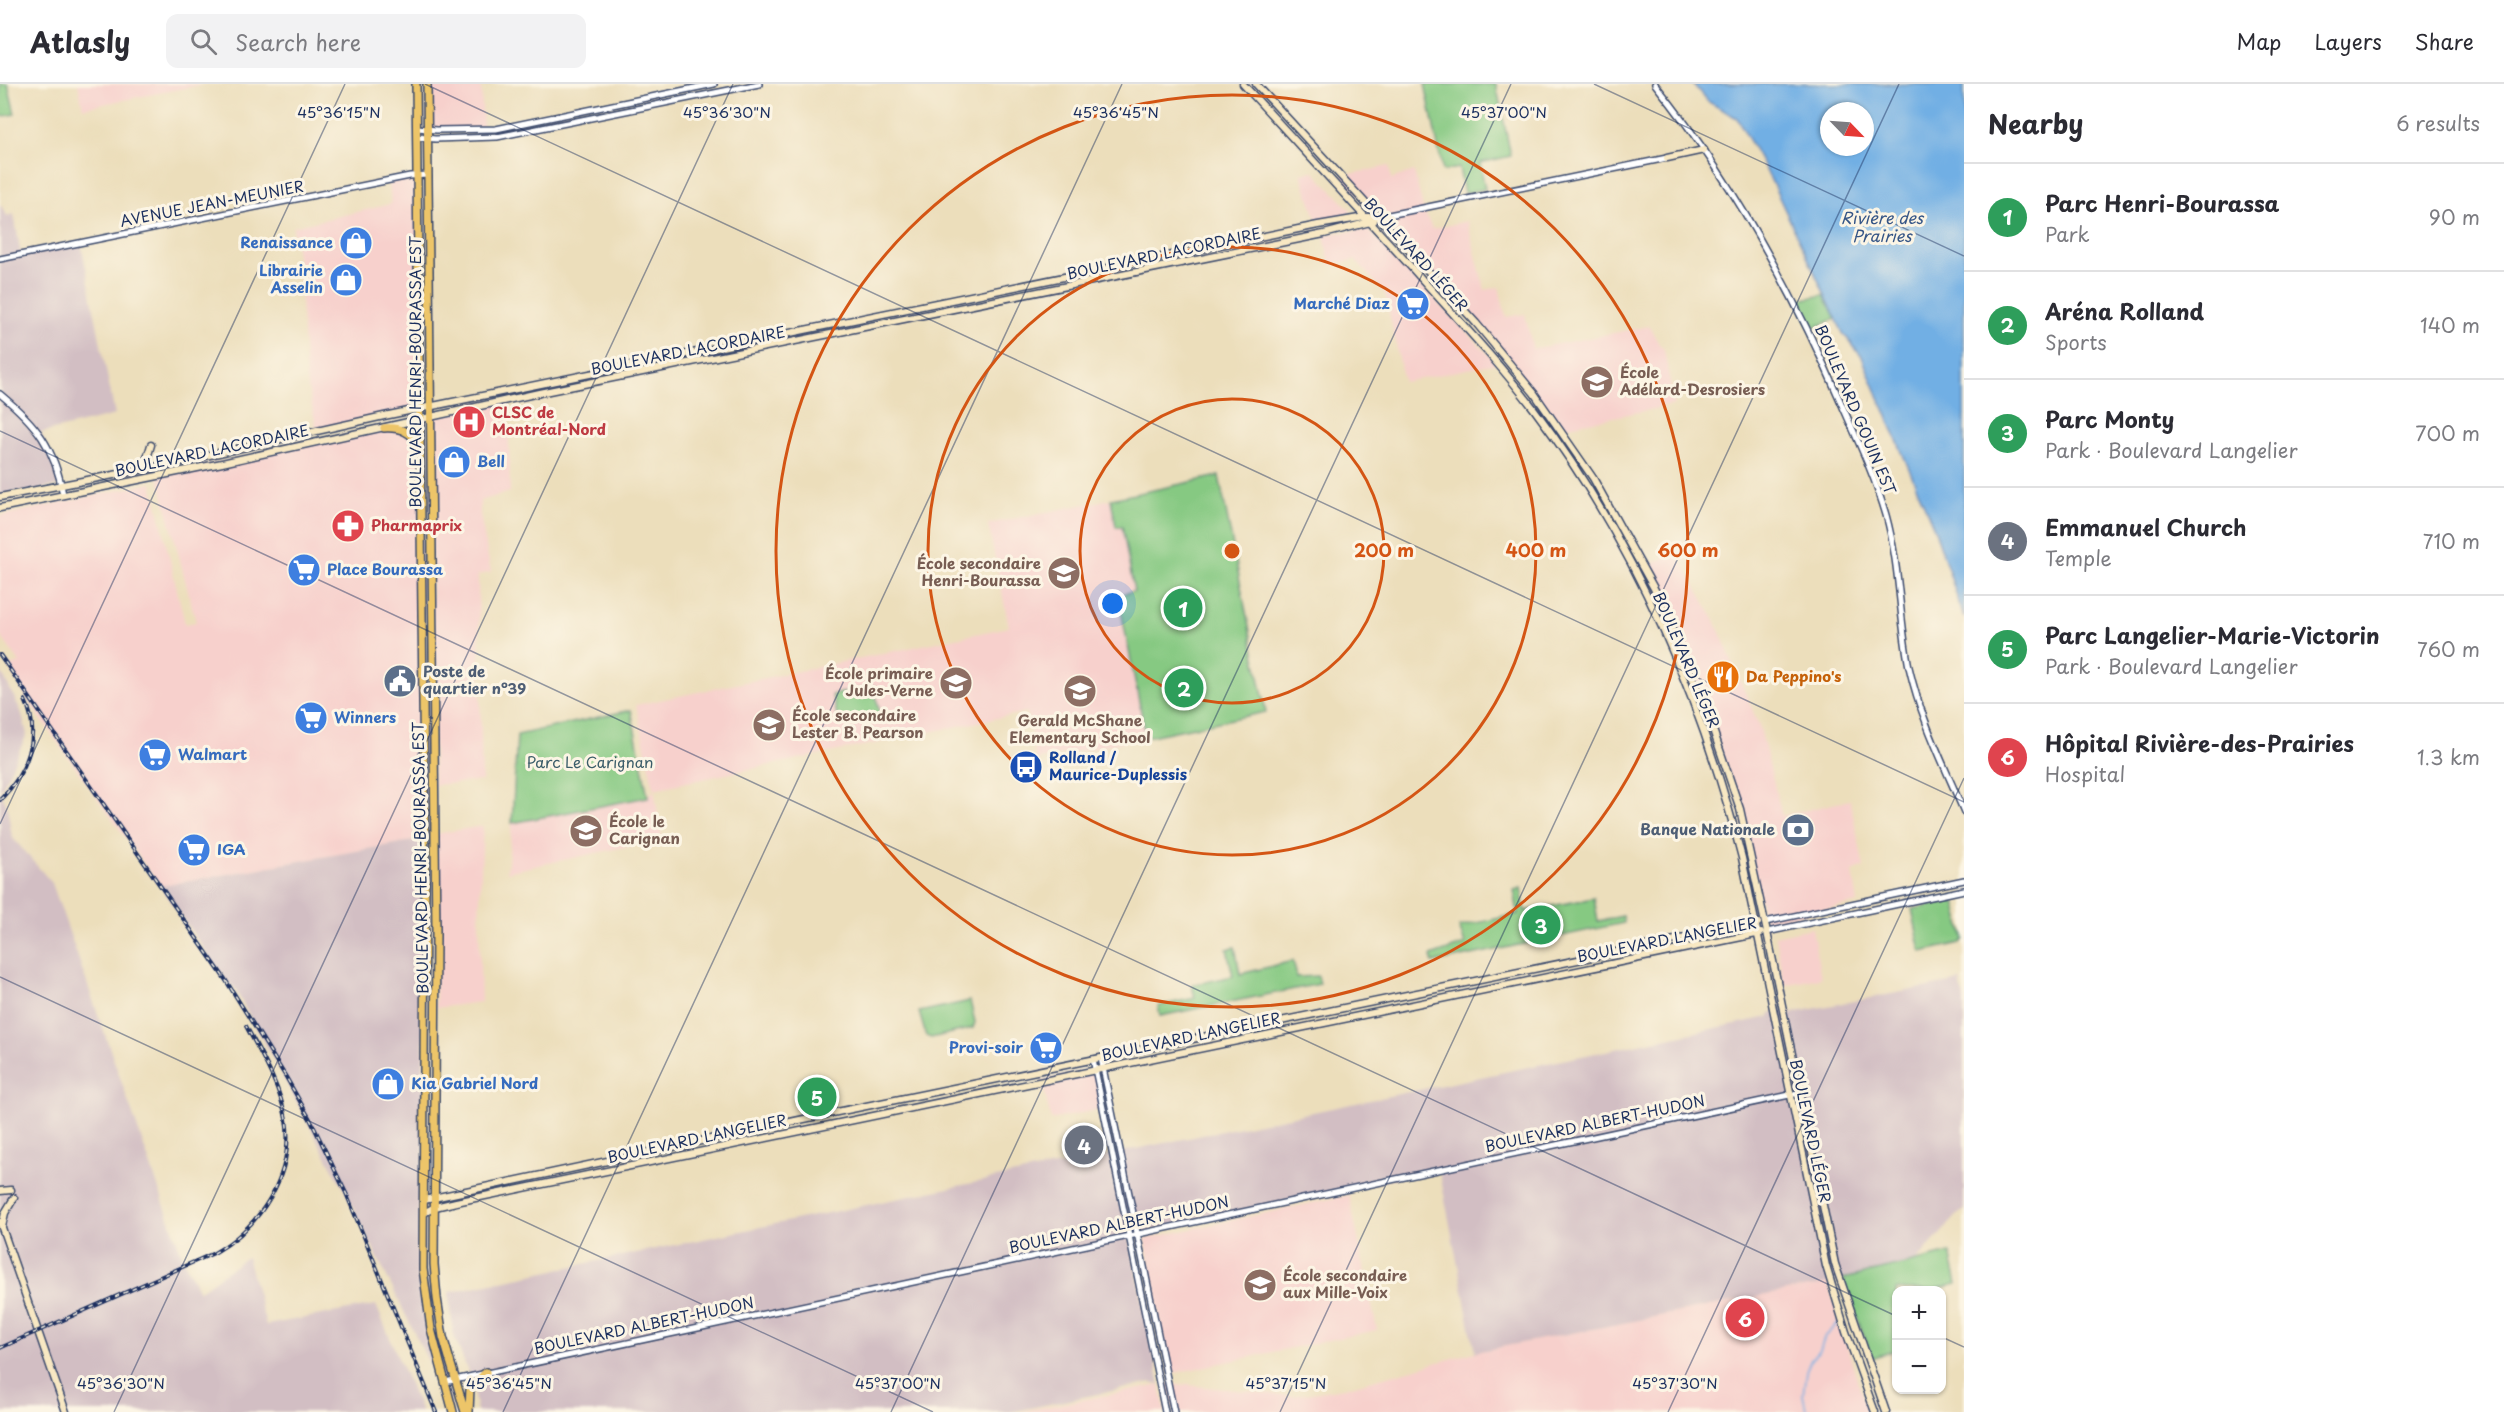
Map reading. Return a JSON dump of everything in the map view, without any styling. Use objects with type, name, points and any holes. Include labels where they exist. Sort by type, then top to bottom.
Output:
[{"type":"main road","name":"BOULEVARD HENRI-BOURASSA EST","points":[[416,84],[425,878],[426,1300],[453,1412]]},
{"type":"main road","name":"BOULEVARD HENRI-BOURASSA EST","points":[[427,84],[436,922],[434,1251],[437,1298],[445,1343],[465,1412]]},
{"type":"main road","name":"BOULEVARD LÉGER","points":[[1243,84],[1466,327],[1526,398],[1579,474],[1611,528],[1662,628],[1698,714],[1725,795],[1742,858],[1826,1266],[1846,1332],[1875,1412]]},
{"type":"main road","name":"BOULEVARD LÉGER","points":[[1256,84],[1490,339],[1534,393],[1574,450],[1644,568],[1687,661],[1720,746],[1740,809],[1835,1264],[1886,1412]]},
{"type":"main road","name":"BOULEVARD LACORDAIRE","points":[[1667,158],[1704,150]]},
{"type":"main road","name":"BOULEVARD LACORDAIRE","points":[[0,497],[420,409],[1365,217],[1379,217]]},
{"type":"main road","name":"BOULEVARD LACORDAIRE","points":[[0,507],[1371,224],[1379,217]]},
{"type":"main road","points":[[384,428],[400,429],[412,436],[417,441],[420,456]]},
{"type":"main road","points":[[140,468],[147,458],[151,445]]},
{"type":"main road","points":[[1742,858],[1751,856]]},
{"type":"main road","name":"BOULEVARD LANGELIER","points":[[424,1200],[1093,1059],[1765,922]]},
{"type":"main road","name":"BOULEVARD LANGELIER","points":[[424,1213],[435,1207],[1103,1067],[1767,932]]},
{"type":"main road","points":[[0,1191],[11,1190]]},
{"type":"main road","points":[[14,1198],[1,1224],[66,1412]]},
{"type":"main road","points":[[470,1412],[470,1388],[486,1372]]},
{"type":"street","points":[[418,128],[496,129],[714,84]]},
{"type":"street","points":[[417,137],[497,137],[759,84]]},
{"type":"street","name":"BOULEVARD GOUIN EST","points":[[1655,84],[1704,150],[1740,207],[1810,331],[1878,490],[1890,533],[1911,676],[1936,747],[1964,812]]},
{"type":"street","name":"BOULEVARD LACORDAIRE","points":[[1379,217],[1667,158]]},
{"type":"street","name":"AVENUE JEAN-MEUNIER","points":[[0,259],[417,175],[428,175]]},
{"type":"street","points":[[0,394],[24,414],[40,433],[51,453],[63,495]]},
{"type":"street","name":"BOULEVARD LANGELIER","points":[[1765,922],[1964,880]]},
{"type":"street","name":"BOULEVARD LANGELIER","points":[[1767,932],[1964,890]]},
{"type":"street","points":[[1101,1058],[1174,1412]]},
{"type":"street","points":[[1093,1059],[1165,1412]]},
{"type":"street","name":"BOULEVARD ALBERT-HUDON","points":[[445,1382],[1799,1092]]},
{"type":"shaded area","points":[[78,84],[205,84],[83,108]]},
{"type":"shaded area","points":[[427,84],[481,84],[483,129],[428,129]]},
{"type":"shaded area","points":[[1389,166],[1391,179],[1414,171],[1423,208],[1432,229],[1467,221],[1485,290],[1499,287],[1506,317],[1525,314],[1533,349],[1649,326],[1664,349],[1674,405],[1559,428],[1503,355],[1341,176]]},
{"type":"shaded area","points":[[1313,171],[1351,210],[1350,214],[1317,221],[1301,174]]},
{"type":"shaded area","points":[[417,175],[421,409],[317,431],[306,378],[299,270],[293,227],[391,204],[389,180]]},
{"type":"shaded area","points":[[0,204],[7,216],[14,214],[21,255],[81,243],[115,415],[41,433],[61,485],[0,497]]},
{"type":"shaded area","points":[[1368,230],[1497,363],[1404,382],[1385,293],[1355,260],[1330,265],[1324,234]]},
{"type":"shaded area","points":[[508,400],[510,492],[480,501],[480,514],[491,572],[478,575],[482,781],[434,785],[430,418]]},
{"type":"shaded area","points":[[421,420],[424,839],[160,886],[31,705],[8,666],[20,663],[0,635],[0,516],[152,483],[185,624],[196,622],[158,475]]},
{"type":"shaded area","points":[[1111,499],[1116,527],[1122,526],[1134,591],[1118,595],[1146,737],[1036,760],[1027,712],[654,789],[662,839],[507,872],[512,823],[648,797],[654,790],[636,705],[1009,627],[988,524]]},
{"type":"shaded area","points":[[1676,552],[1714,618],[1760,728],[1782,816],[1850,800],[1864,867],[1853,872],[1858,903],[1765,922],[1740,809],[1717,737],[1644,568]]},
{"type":"shaded area","points":[[0,669],[21,711],[27,734],[0,792]]},
{"type":"shaded area","points":[[0,792],[7,806],[12,837],[52,883],[184,1261],[199,1291],[247,1257],[266,1325],[376,1305],[421,1412],[0,1412]]},
{"type":"shaded area","points":[[483,826],[479,921],[481,1002],[436,1008],[435,834]]},
{"type":"shaded area","points":[[424,839],[423,1269],[427,1310],[453,1412],[346,1193],[235,989],[225,979],[160,886]]},
{"type":"shaded area","points":[[1812,928],[1821,978],[1784,985],[1775,936]]},
{"type":"shaded area","points":[[1960,981],[1964,1000],[1964,1208],[1914,1263],[1828,1283],[1475,1352],[1439,1169],[1129,1235],[1160,1385],[1151,1383],[1011,1412],[477,1412],[471,1380],[453,1333],[449,1292],[1769,1017],[1773,1012],[1783,1009],[1791,1013]]},
{"type":"shaded area","points":[[1095,1069],[1104,1108],[1051,1120],[1042,1080]]},
{"type":"shaded area","name":"École secondaire aux Mille-Voix","points":[[1349,1195],[1377,1330],[1170,1374],[1145,1239]]},
{"type":"shaded area","points":[[1828,1283],[1867,1412],[1174,1412],[1168,1383],[1292,1396],[1344,1388],[1475,1352]]},
{"type":"shaded area","points":[[1160,1385],[1165,1412],[1019,1412]]},
{"type":"green space","points":[[0,84],[8,84],[15,114],[0,117]]},
{"type":"green space","points":[[1425,84],[1496,84],[1511,156],[1480,163],[1485,189],[1464,193],[1459,168],[1443,171]]},
{"type":"green space","points":[[1824,295],[1836,319],[1813,328],[1798,300]]},
{"type":"green space","points":[[1219,476],[1266,712],[1146,737],[1118,595],[1134,591],[1122,526],[1116,527],[1111,499]]},
{"type":"green space","points":[[874,686],[880,715],[839,724],[832,695]]},
{"type":"green space","name":"Parc Le Carignan","points":[[631,710],[648,797],[512,823],[517,735]]},
{"type":"green space","points":[[1521,888],[1525,911],[1594,898],[1598,921],[1623,916],[1624,923],[1433,963],[1431,956],[1465,944],[1459,927],[1518,914],[1514,890]]},
{"type":"green space","points":[[1955,901],[1964,939],[1961,943],[1921,952],[1912,909]]},
{"type":"green space","points":[[1235,947],[1240,974],[1293,961],[1297,977],[1318,976],[1320,984],[1160,1016],[1158,1006],[1195,998],[1192,985],[1233,976],[1227,949]]},
{"type":"green space","points":[[970,1001],[975,1022],[973,1028],[931,1038],[926,1036],[919,1012]]},
{"type":"green space","points":[[822,1083],[829,1114],[813,1118],[806,1087]]},
{"type":"green space","points":[[1950,1253],[1957,1284],[1946,1287],[1892,1286],[1892,1351],[1872,1358],[1843,1279]]},
{"type":"water","name":"Rivière des Prairies","points":[[1693,84],[1964,84],[1964,618],[1936,533],[1862,357],[1843,333],[1769,176],[1737,118],[1707,101]]},
{"type":"waterway","points":[[1806,1409],[1803,1395],[1806,1372],[1811,1359],[1820,1351],[1825,1336],[1839,1322]]},
{"type":"railway","points":[[0,655],[225,979],[286,1077],[310,1119],[346,1193],[436,1412]]},
{"type":"railway","points":[[0,800],[18,778],[29,753],[32,727],[25,700]]},
{"type":"railway","points":[[0,1348],[214,1253],[231,1242],[259,1214],[271,1197],[285,1159],[286,1119],[275,1083],[246,1026]]},
{"type":"place","name":"Renaissance","points":[[356,243]]},
{"type":"place","name":"Librairie Asselin","points":[[346,280]]},
{"type":"place","name":"Marché Diaz","points":[[1413,304]]},
{"type":"place","name":"École Adélard-Desrosiers","points":[[1597,382]]},
{"type":"place","name":"CLSC de Montréal-Nord","points":[[469,422]]},
{"type":"place","name":"Bell","points":[[454,462]]},
{"type":"place","name":"Pharmaprix","points":[[348,526]]},
{"type":"place","name":"Place Bourassa","points":[[304,570]]},
{"type":"place","name":"École secondaire Henri-Bourassa","points":[[1064,573]]},
{"type":"place","name":"Parc Henri-Bourassa","points":[[1183,608]]},
{"type":"place","name":"Da Peppino's","points":[[1723,677]]},
{"type":"place","name":"Poste de quartier n°39","points":[[400,681]]},
{"type":"place","name":"École primaire Jules-Verne","points":[[956,683]]},
{"type":"place","name":"Aréna Rolland","points":[[1184,688]]},
{"type":"place","name":"Gerald McShane Elementary School","points":[[1080,691]]},
{"type":"place","name":"Winners","points":[[311,718]]},
{"type":"place","name":"École secondaire Lester B. Pearson","points":[[769,725]]},
{"type":"place","name":"Walmart","points":[[155,755]]},
{"type":"place","name":"Rolland / Maurice-Duplessis","points":[[1026,767]]},
{"type":"place","name":"Banque Nationale","points":[[1798,830]]},
{"type":"place","name":"École le Carignan","points":[[586,831]]},
{"type":"place","name":"IGA","points":[[194,850]]},
{"type":"place","name":"Parc Monty","points":[[1541,925]]},
{"type":"place","name":"Provi-soir","points":[[1046,1048]]},
{"type":"place","name":"Kia Gabriel Nord","points":[[388,1084]]},
{"type":"place","name":"Parc Langelier-Marie-Victorin","points":[[817,1097]]},
{"type":"place","name":"Emmanuel Church","points":[[1084,1145]]},
{"type":"place","name":"École secondaire aux Mille-Voix","points":[[1260,1285]]},
{"type":"place","name":"Hôpital Rivière-des-Prairies","points":[[1745,1318]]}]
